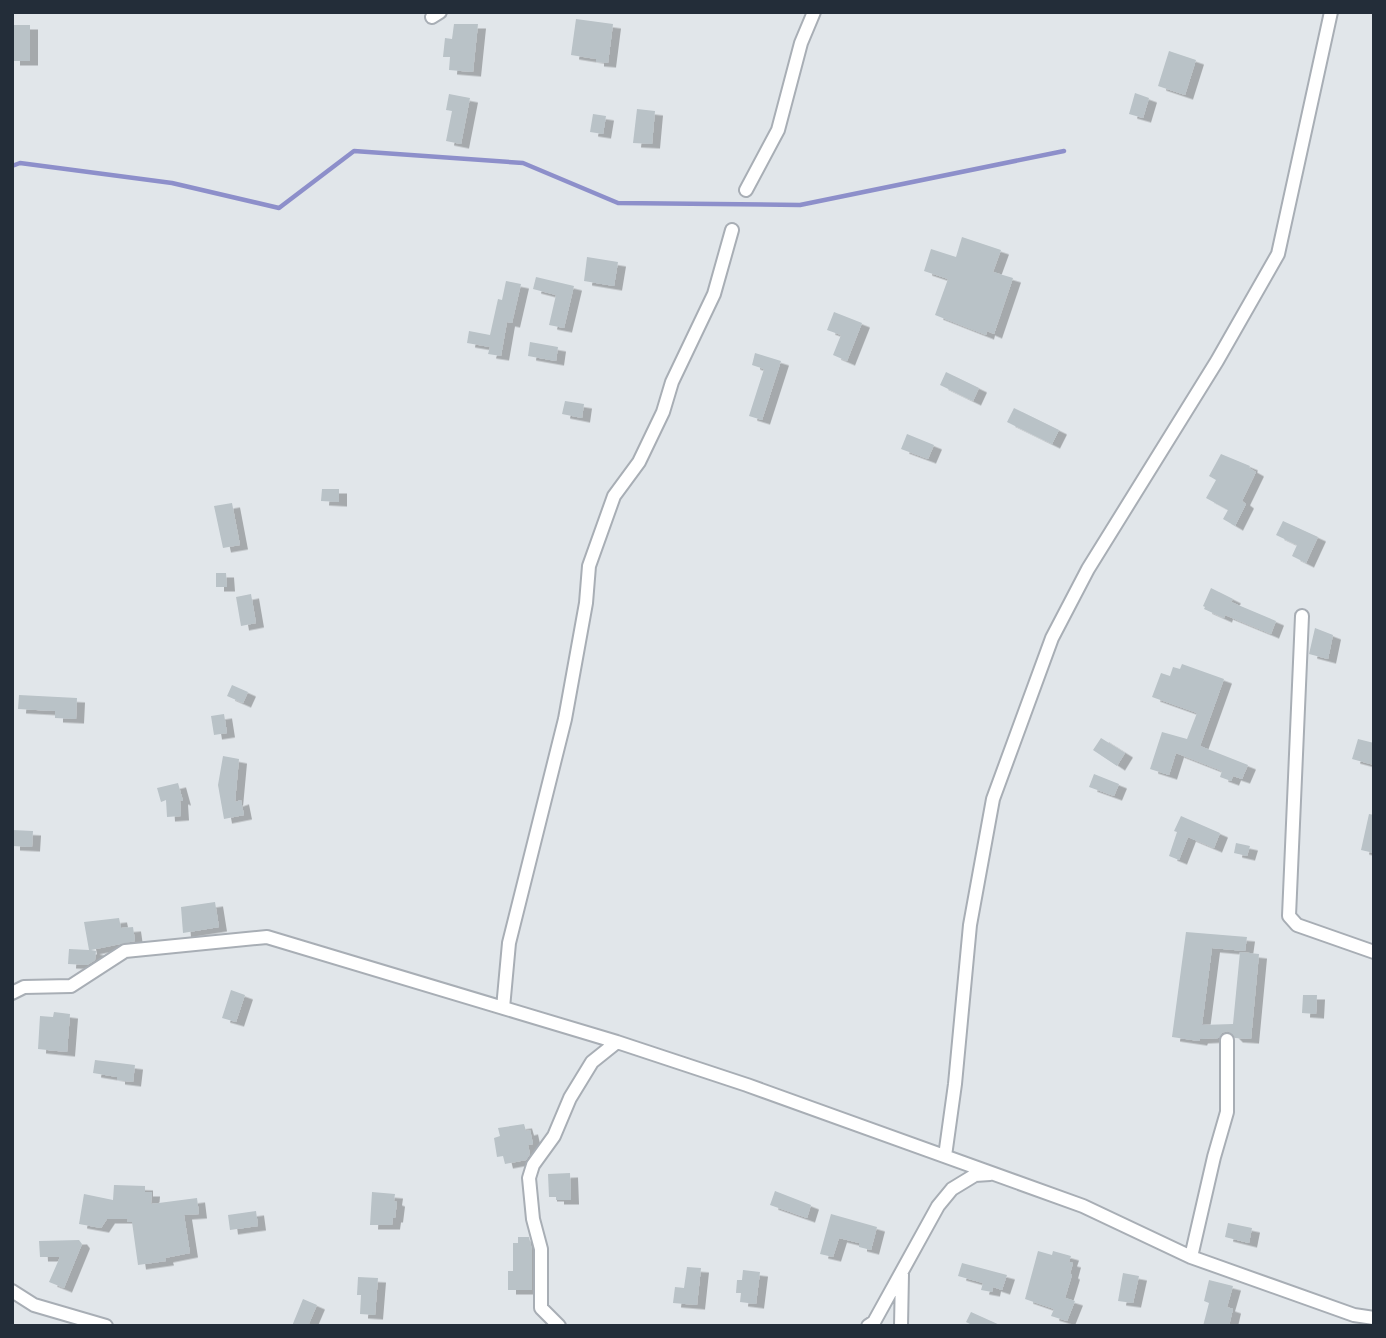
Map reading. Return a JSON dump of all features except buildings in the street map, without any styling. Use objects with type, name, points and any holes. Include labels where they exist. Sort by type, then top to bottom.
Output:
[{"type":"street","points":[[746,190],[778,130],[801,43],[814,12]]},
{"type":"street","points":[[945,1156],[955,1084],[970,925],[993,799],[1052,638],[1088,569],[1217,361],[1278,254],[1332,12]]},
{"type":"street","points":[[503,1007],[509,943],[565,719],[586,603],[589,566],[614,496],[639,462],[663,412],[672,382],[714,294],[732,230]]},
{"type":"street","points":[[1301,616],[1289,916],[1297,925],[1374,952]]},
{"type":"street","points":[[12,993],[24,987],[71,986],[125,951],[267,937],[617,1042],[747,1085],[1083,1206],[1191,1257],[1354,1315],[1374,1318]]},
{"type":"street","points":[[1191,1257],[1227,1112],[1227,1040]]},
{"type":"street","points":[[559,1326],[541,1308],[541,1249],[533,1219],[529,1178],[533,1165],[554,1136],[570,1098],[592,1062],[617,1042]]},
{"type":"street","points":[[868,1326],[874,1322],[938,1206],[952,1189],[975,1175],[993,1173]]},
{"type":"street","points":[[901,1326],[902,1271]]},
{"type":"street","points":[[12,1291],[34,1306],[106,1326]]},
{"type":"waterway","points":[[12,166],[20,163],[172,183],[279,208],[354,151],[523,163],[618,203],[800,205],[1064,151]]}]
